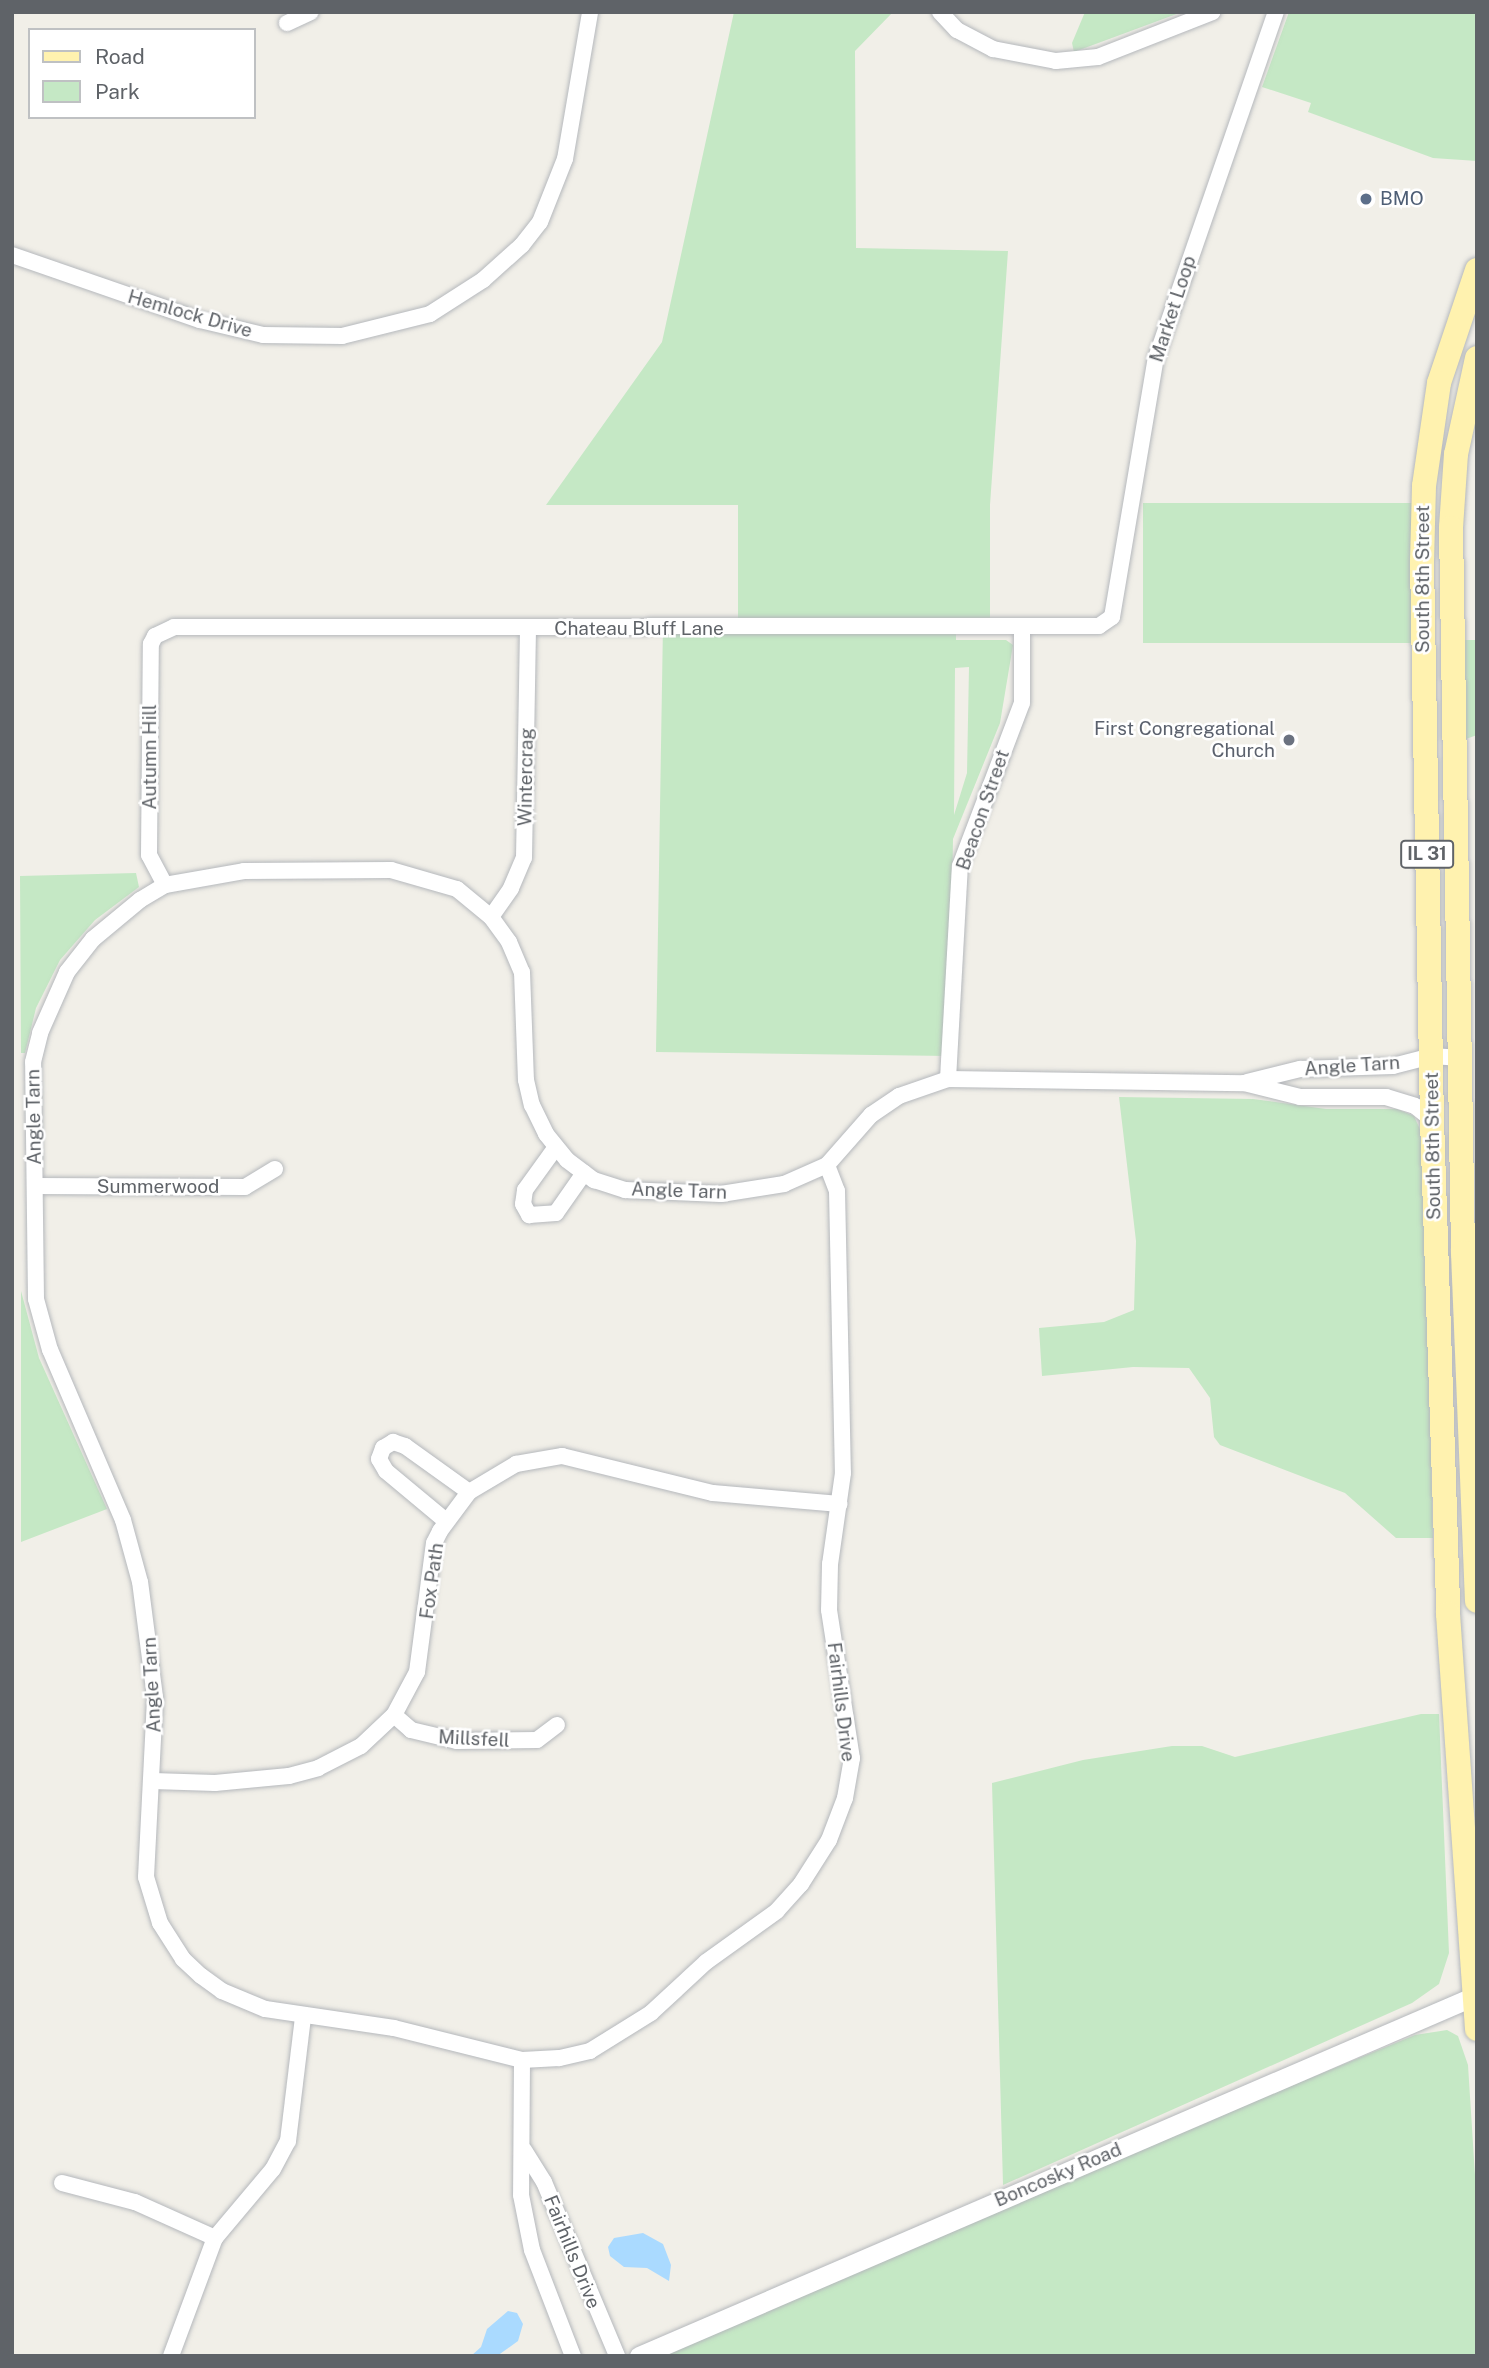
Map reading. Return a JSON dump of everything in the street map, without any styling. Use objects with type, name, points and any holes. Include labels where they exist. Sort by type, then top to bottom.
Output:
[{"type":"main road","name":"South 8th Street","points":[[1477,270],[1439,383],[1423,494],[1432,1120],[1448,1614],[1477,2029]]},
{"type":"main road","name":"South 8th Street","points":[[1477,358],[1456,454],[1451,527],[1461,1058],[1477,1601]]},
{"type":"street","points":[[287,23],[311,12]]},
{"type":"street","name":"Hemlock Drive","points":[[12,255],[180,314],[263,335],[342,336],[430,314],[483,280],[522,245],[540,222],[565,159],[590,12]]},
{"type":"street","points":[[940,12],[957,30],[993,49],[1056,61],[1098,57],[1213,12]]},
{"type":"street","name":"Market Loop","points":[[1112,617],[1156,358],[1276,12]]},
{"type":"street","name":"Chateau Bluff Lane","points":[[164,631],[174,627],[528,629],[1099,626],[1112,617]]},
{"type":"street","name":"Beacon Street","points":[[948,1079],[960,866],[1022,703],[1022,627]]},
{"type":"street","name":"Wintercrag","points":[[491,917],[511,888],[524,858],[528,629]]},
{"type":"street","name":"Autumn Hill","points":[[164,631],[151,644],[149,855],[165,885]]},
{"type":"street","name":"Angle Tarn","points":[[522,2060],[394,2028],[303,2017],[247,2005],[222,1992],[192,1967],[170,1941],[146,1877],[146,1824],[153,1781],[153,1661],[141,1582],[123,1520],[41,1325],[34,1271],[33,1062],[52,1000],[93,939],[165,885],[244,871],[391,870],[457,889],[491,917],[509,942],[522,972],[526,1080],[531,1105],[556,1147],[584,1173],[625,1190],[721,1194],[784,1184],[827,1166],[871,1115],[899,1096],[948,1079],[1244,1083],[1300,1097],[1386,1097],[1415,1107],[1432,1120]]},
{"type":"street","name":"Angle Tarn","points":[[1244,1083],[1300,1069],[1393,1066],[1432,1056],[1461,1058]]},
{"type":"street","points":[[556,1147],[525,1190],[523,1204],[529,1214],[556,1213],[584,1173]]},
{"type":"street","name":"Fairhills Drive","points":[[573,2356],[531,2250],[521,2195],[524,2150],[522,2060],[590,2051],[651,2013],[706,1962],[777,1911],[801,1884],[829,1840],[845,1798],[852,1758],[829,1610],[830,1564],[840,1504],[837,1191],[827,1166]]},
{"type":"street","name":"Summerwood","points":[[35,1186],[245,1187],[275,1169]]},
{"type":"street","points":[[446,1521],[386,1471],[379,1459],[383,1448],[393,1442],[405,1446],[469,1492]]},
{"type":"street","name":"Fox Path","points":[[153,1781],[215,1783],[318,1768],[361,1746],[394,1716],[417,1672],[434,1543],[446,1521],[469,1492],[516,1464],[562,1457],[713,1493],[840,1504]]},
{"type":"street","name":"Millsfell","points":[[394,1716],[411,1730],[457,1741],[537,1740],[556,1726]]},
{"type":"street","name":"Boncosky Road","points":[[639,2356],[1476,1995]]},
{"type":"street","points":[[171,2356],[215,2238],[273,2169],[288,2141],[303,2017]]},
{"type":"street","name":"Fairhills Drive","points":[[524,2150],[544,2182],[617,2356]]},
{"type":"street","points":[[62,2183],[135,2202],[215,2238]]},
{"type":"green space","points":[[734,12],[893,12],[855,51],[856,248],[1008,251],[990,505],[990,618],[738,618],[738,505],[546,505],[662,342]]},
{"type":"green space","points":[[1085,12],[1182,12],[1074,52],[1072,43]]},
{"type":"green space","points":[[1289,12],[1477,12],[1477,161],[1433,158],[1308,112],[1311,103],[1262,87]]},
{"type":"green space","points":[[1143,503],[1412,503],[1412,643],[1143,643]]},
{"type":"green space","points":[[663,624],[956,628],[956,640],[1006,640],[1013,645],[1000,723],[953,839],[949,1056],[656,1052]],"holes":[[[969,667],[967,773],[954,815],[955,668]]]},
{"type":"green space","points":[[1463,640],[1477,640],[1477,735],[1466,739]]},
{"type":"green space","points":[[136,873],[139,887],[95,920],[60,960],[36,1008],[25,1053],[21,1053],[20,876]]},
{"type":"green space","points":[[1119,1097],[1253,1099],[1326,1109],[1397,1109],[1414,1116],[1423,1136],[1433,1538],[1396,1538],[1345,1493],[1220,1445],[1214,1437],[1210,1398],[1189,1368],[1133,1367],[1042,1376],[1039,1328],[1104,1322],[1134,1310],[1136,1241]]},
{"type":"green space","points":[[21,1291],[39,1358],[107,1509],[21,1542]]},
{"type":"green space","points":[[1421,1714],[1439,1714],[1449,1953],[1439,1984],[1412,2003],[1003,2185],[992,1783],[1083,1760],[1172,1746],[1202,1746],[1235,1757]]},
{"type":"green space","points":[[1447,2030],[1458,2036],[1468,2065],[1477,2207],[1477,2356],[663,2356],[1254,2101],[1415,2035]]},
{"type":"water","points":[[643,2233],[663,2244],[671,2265],[669,2281],[647,2268],[624,2267],[610,2256],[608,2247],[614,2238]]},
{"type":"water","points":[[508,2311],[517,2313],[523,2324],[518,2341],[497,2356],[471,2356],[481,2347],[487,2329]]},
{"type":"place","name":"BMO","points":[[1366,199]]},
{"type":"place","name":"First Congregational Church","points":[[1289,740]]}]
